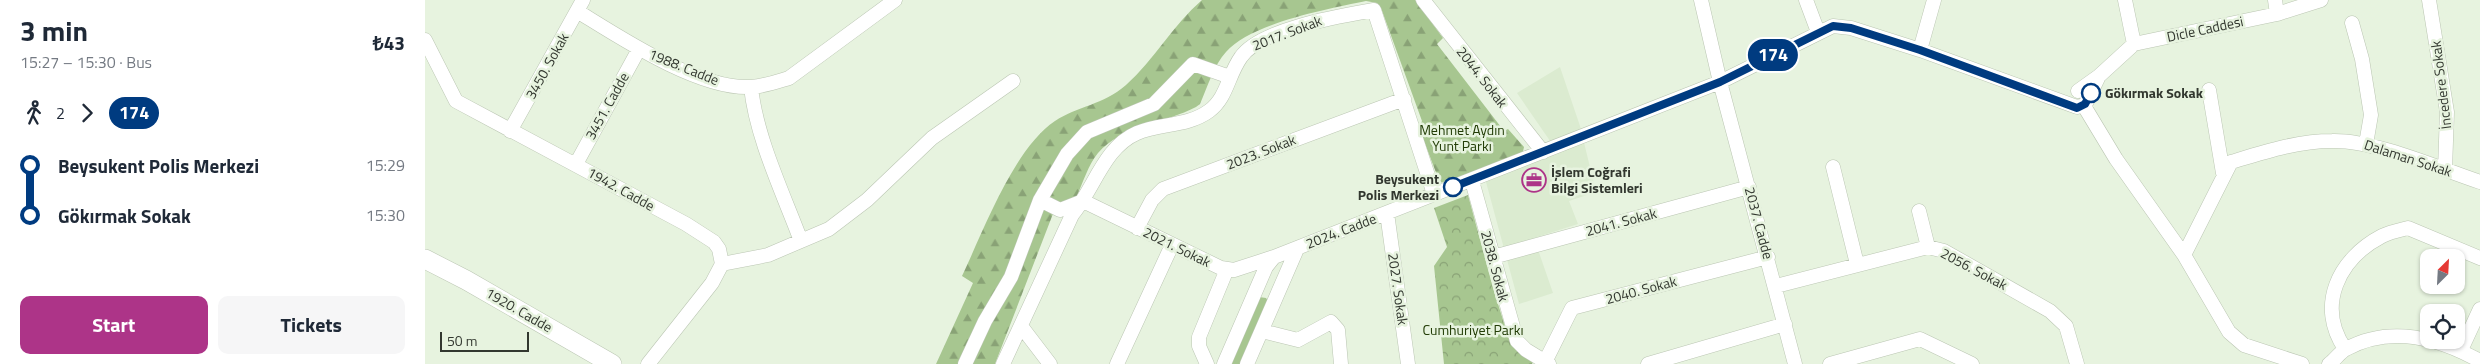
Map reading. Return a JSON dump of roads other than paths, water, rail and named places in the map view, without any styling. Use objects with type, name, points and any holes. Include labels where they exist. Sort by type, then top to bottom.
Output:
[{"type":"main road","name":"1920. Cadde","points":[[425,259],[466,280],[612,364]]},
{"type":"street","name":"1988. Cadde","points":[[580,6],[639,49],[708,79],[751,87],[771,84],[789,78],[895,0]]},
{"type":"street","name":"2044. Sokak","points":[[1423,0],[1543,152]]},
{"type":"street","points":[[1701,0],[1720,82],[1818,32],[1833,26],[1840,26],[1920,50],[2047,97],[2079,99]]},
{"type":"street","points":[[1806,0],[1818,32]]},
{"type":"street","points":[[1920,50],[1935,0]]},
{"type":"street","points":[[2079,99],[2099,76],[2134,44],[2125,0]]},
{"type":"street","name":"Dicle Caddesi","points":[[2134,44],[2276,7],[2321,0]]},
{"type":"street","name":"İncedere Sokak","points":[[2429,0],[2447,112],[2445,170]]},
{"type":"street","name":"3450. Sokak","points":[[511,131],[580,6]]},
{"type":"street","name":"2017. Sokak","points":[[1003,364],[1072,215],[1083,201],[1115,147],[1137,133],[1193,120],[1209,111],[1223,97],[1233,67],[1248,46],[1313,21],[1373,10],[1404,98],[1434,194]]},
{"type":"street","points":[[2352,23],[2362,58],[2371,115],[2366,144]]},
{"type":"street","name":"1942. Cadde","points":[[425,40],[456,101],[707,236],[719,248],[722,264]]},
{"type":"street","name":"3451. Cadde","points":[[576,164],[639,49]]},
{"type":"street","points":[[965,364],[985,321],[1011,277],[1040,200],[1067,154],[1087,132],[1154,104],[1193,64],[1230,77]]},
{"type":"street","points":[[648,364],[712,283],[722,264],[768,255],[829,229],[859,206],[933,138],[1013,81]]},
{"type":"street","name":"2024. Cadde","points":[[1274,257],[1472,181],[1720,82]]},
{"type":"street","name":"2037. Cadde","points":[[1720,82],[1776,286],[1795,364]]},
{"type":"street","points":[[751,87],[767,149],[801,241]]},
{"type":"street","points":[[2209,90],[2223,173]]},
{"type":"street","name":"2023. Sokak","points":[[1137,228],[1152,200],[1163,189],[1404,98]]},
{"type":"street","points":[[2079,99],[2116,159],[2184,255],[2229,332],[2244,345],[2302,364]]},
{"type":"street","name":"Dalaman Sokak","points":[[2184,255],[2223,173],[2231,162],[2280,147],[2333,141],[2366,144],[2480,182]]},
{"type":"street","points":[[1833,167],[1857,264]]},
{"type":"street","name":"2038. Sokak","points":[[1472,181],[1517,341],[1526,350],[1547,363]]},
{"type":"street","name":"2041. Sokak","points":[[1493,257],[1749,187]]},
{"type":"street","points":[[1040,200],[1060,210],[1083,201]]},
{"type":"street","name":"2021. Sokak","points":[[1083,201],[1212,265],[1234,270],[1274,257]]},
{"type":"street","points":[[1919,211],[1928,247]]},
{"type":"street","name":"2027. Sokak","points":[[1387,213],[1408,364]]},
{"type":"street","points":[[2345,349],[2335,334],[2331,316],[2334,295],[2341,274],[2367,245],[2383,236],[2408,228],[2480,258]]},
{"type":"street","points":[[1117,364],[1172,245]]},
{"type":"street","name":"2056. Sokak","points":[[1776,286],[1928,247],[1944,251],[2050,311],[2066,326],[2077,364]]},
{"type":"street","name":"2024. Cadde","points":[[1247,364],[1297,249]]},
{"type":"street","points":[[1224,364],[1268,263],[1274,257]]},
{"type":"street","name":"2040. Sokak","points":[[1547,363],[1573,308],[1768,257]]},
{"type":"street","points":[[1251,264],[1258,286],[1277,294]]},
{"type":"street","points":[[1207,364],[1199,346],[1199,337],[1227,269]]},
{"type":"street","points":[[2461,350],[2480,309]]},
{"type":"street","points":[[1262,331],[1298,340],[1331,322],[1338,330],[1341,364]]},
{"type":"street","points":[[1648,364],[1785,324]]},
{"type":"street","points":[[1021,326],[1050,364]]},
{"type":"street","points":[[2329,364],[2345,349],[2385,336],[2410,335],[2461,350],[2480,361]]},
{"type":"street","points":[[1831,364],[1920,339],[1972,364]]},
{"type":"place","name":"Gökırmak Sokak","points":[[2091,93]]},
{"type":"place","name":"İşlem Coğrafi Bilgi Sistemleri","points":[[1534,180]]},
{"type":"place","name":"Beysukent Polis Merkezi","points":[[1453,187]]},
{"type":"park label","name":"Mehmet Aydın Yunt Parkı","points":[[1462,138]]},
{"type":"park label","name":"Cumhuriyet Parkı","points":[[1473,330]]}]
